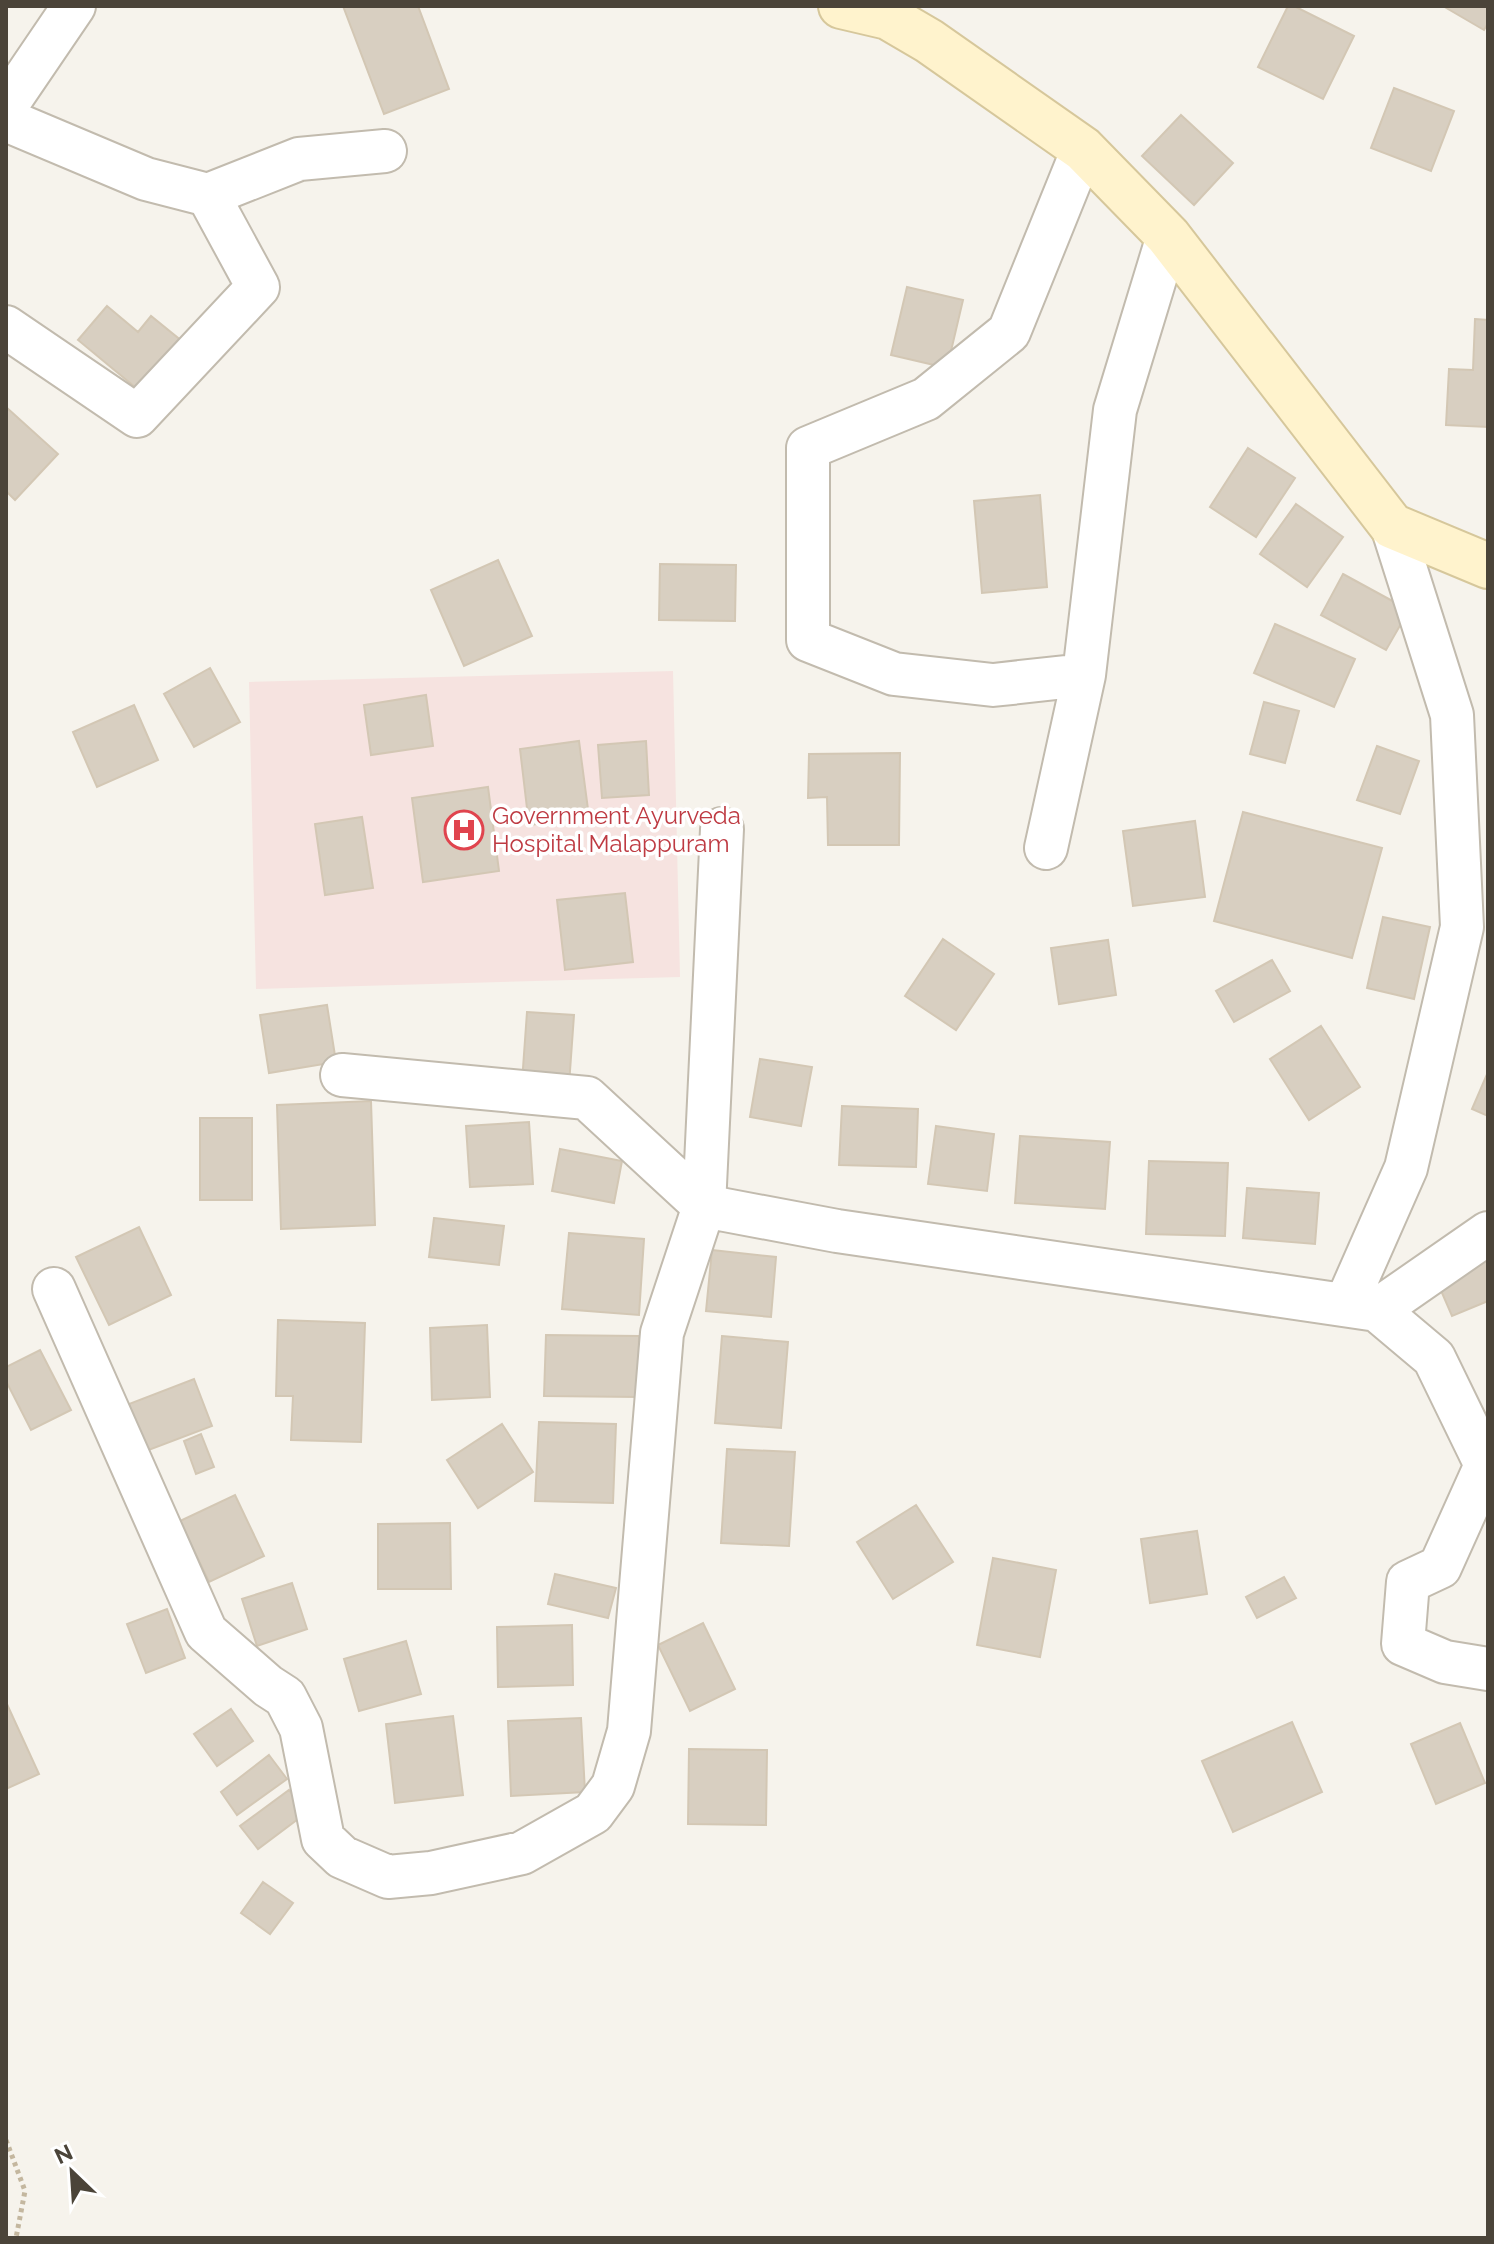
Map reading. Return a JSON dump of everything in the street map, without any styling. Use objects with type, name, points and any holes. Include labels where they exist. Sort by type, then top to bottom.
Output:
[{"type":"street","points":[[6,106],[74,6]]},
{"type":"street","points":[[841,6],[888,17],[929,41],[1083,149],[1168,236],[1392,526],[1452,715],[1462,927],[1406,1168],[1361,1307]]},
{"type":"street","points":[[6,120],[146,179],[208,195],[299,159],[385,151]]},
{"type":"street","points":[[1083,149],[1009,332],[926,399],[808,448],[808,640],[894,674],[993,685],[1084,675]]},
{"type":"street","points":[[6,327],[137,416],[258,287],[208,195]]},
{"type":"street","points":[[1046,848],[1084,675],[1115,410],[1168,236]]},
{"type":"street","points":[[1392,526],[1488,566]]},
{"type":"street","points":[[54,1289],[206,1632],[285,1697],[301,1728],[323,1839],[342,1857],[388,1877],[431,1873],[522,1853],[593,1813],[613,1786],[629,1731],[662,1333],[704,1206],[722,829]]},
{"type":"street","points":[[342,1075],[587,1098],[704,1206],[837,1231],[1361,1307],[1434,1358],[1486,1465],[1440,1567],[1408,1582],[1403,1644],[1445,1662],[1488,1669]]},
{"type":"street","points":[[1361,1307],[1488,1233]]},
{"type":"path","points":[[6,2140],[25,2191],[16,2238]]},
{"type":"shaded area","name":"Government Ayurveda Hospital Malappuram","points":[[673,671],[680,977],[256,989],[249,682]]},
{"type":"building","points":[[343,6],[418,6],[449,89],[384,114]]},
{"type":"building","points":[[1288,6],[1294,6],[1354,36],[1323,99],[1258,67]]},
{"type":"building","points":[[1443,6],[1488,6],[1488,23],[1484,30]]},
{"type":"building","points":[[1394,88],[1454,111],[1431,171],[1371,148]]},
{"type":"building","points":[[1181,115],[1233,163],[1194,205],[1142,156]]},
{"type":"building","points":[[907,287],[963,300],[947,368],[891,355]]},
{"type":"building","points":[[107,306],[138,332],[151,316],[183,342],[141,392],[78,340]]},
{"type":"building","points":[[1475,319],[1488,320],[1488,427],[1446,425],[1449,369],[1473,370]]},
{"type":"building","points":[[6,407],[58,454],[15,500],[6,491]]},
{"type":"building","points":[[1248,448],[1295,478],[1256,537],[1210,507]]},
{"type":"building","points":[[1040,495],[1047,587],[982,593],[974,501]]},
{"type":"building","points":[[1296,504],[1343,537],[1307,587],[1260,554]]},
{"type":"building","points":[[498,560],[532,636],[464,666],[431,590]]},
{"type":"building","points":[[660,564],[736,565],[735,621],[659,620]]},
{"type":"building","points":[[1343,574],[1409,610],[1386,650],[1321,615]]},
{"type":"building","points":[[1275,624],[1355,659],[1334,707],[1254,673]]},
{"type":"building","points":[[210,668],[240,722],[194,747],[164,694]]},
{"type":"building","points":[[426,695],[433,746],[371,755],[364,705]]},
{"type":"building","points":[[1264,702],[1299,711],[1285,763],[1250,754]]},
{"type":"building","points":[[134,705],[158,760],[97,787],[73,732]]},
{"type":"building","points":[[579,741],[589,817],[529,825],[520,749]]},
{"type":"building","points":[[646,741],[649,795],[602,798],[598,745]]},
{"type":"building","points":[[1377,746],[1419,761],[1400,814],[1357,800]]},
{"type":"building","points":[[900,753],[899,845],[828,845],[827,797],[808,798],[809,754]]},
{"type":"building","points":[[488,787],[499,871],[423,882],[412,798]]},
{"type":"building","points":[[1243,812],[1382,848],[1352,958],[1214,921]]},
{"type":"building","points":[[362,817],[373,888],[325,895],[315,824]]},
{"type":"building","points":[[1195,821],[1205,897],[1133,906],[1123,831]]},
{"type":"building","points":[[625,893],[633,962],[565,970],[557,900]]},
{"type":"building","points":[[1383,917],[1430,927],[1414,999],[1367,988]]},
{"type":"building","points":[[943,939],[994,974],[956,1030],[905,996]]},
{"type":"building","points":[[1108,940],[1116,995],[1059,1004],[1051,948]]},
{"type":"building","points":[[1272,960],[1290,991],[1234,1022],[1216,991]]},
{"type":"building","points":[[327,1005],[336,1062],[269,1073],[260,1015]]},
{"type":"building","points":[[527,1012],[574,1015],[569,1085],[522,1082]]},
{"type":"building","points":[[1321,1026],[1360,1087],[1309,1120],[1270,1059]]},
{"type":"building","points":[[760,1059],[812,1067],[801,1126],[750,1117]]},
{"type":"building","points":[[1488,1072],[1488,1116],[1472,1109]]},
{"type":"building","points":[[371,1101],[375,1225],[281,1229],[277,1105]]},
{"type":"building","points":[[842,1106],[918,1109],[916,1167],[839,1165]]},
{"type":"building","points":[[200,1118],[252,1118],[252,1200],[200,1200]]},
{"type":"building","points":[[529,1122],[533,1184],[470,1187],[466,1126]]},
{"type":"building","points":[[936,1126],[994,1134],[987,1191],[928,1184]]},
{"type":"building","points":[[1020,1136],[1110,1142],[1105,1209],[1015,1203]]},
{"type":"building","points":[[560,1149],[622,1161],[614,1203],[552,1191]]},
{"type":"building","points":[[1149,1161],[1228,1163],[1225,1236],[1146,1234]]},
{"type":"building","points":[[1247,1188],[1319,1193],[1315,1244],[1243,1238]]},
{"type":"building","points":[[434,1218],[504,1226],[499,1265],[429,1257]]},
{"type":"building","points":[[139,1227],[171,1295],[109,1325],[76,1257]]},
{"type":"building","points":[[569,1233],[644,1239],[639,1315],[562,1309]]},
{"type":"building","points":[[712,1250],[776,1257],[771,1317],[706,1311]]},
{"type":"building","points":[[1488,1257],[1488,1301],[1452,1316],[1436,1279]]},
{"type":"building","points":[[278,1320],[365,1323],[361,1442],[291,1440],[293,1396],[276,1396]]},
{"type":"building","points":[[487,1325],[490,1397],[432,1400],[430,1328]]},
{"type":"building","points":[[546,1335],[639,1336],[638,1397],[544,1396]]},
{"type":"building","points":[[722,1336],[788,1342],[781,1428],[715,1423]]},
{"type":"building","points":[[40,1350],[71,1410],[31,1430],[6,1381],[6,1367]]},
{"type":"building","points":[[194,1379],[212,1426],[146,1451],[129,1404]]},
{"type":"building","points":[[539,1422],[616,1424],[613,1503],[535,1501]]},
{"type":"building","points":[[502,1424],[533,1472],[478,1508],[447,1460]]},
{"type":"building","points":[[201,1434],[214,1467],[196,1474],[184,1441]]},
{"type":"building","points":[[727,1449],[795,1452],[789,1546],[721,1543]]},
{"type":"building","points":[[235,1495],[264,1556],[209,1582],[180,1521]]},
{"type":"building","points":[[916,1505],[953,1562],[893,1599],[857,1542]]},
{"type":"building","points":[[450,1523],[451,1589],[378,1589],[378,1524]]},
{"type":"building","points":[[1197,1531],[1207,1594],[1150,1603],[1141,1539]]},
{"type":"building","points":[[993,1558],[1056,1570],[1040,1657],[977,1645]]},
{"type":"building","points":[[555,1574],[616,1588],[608,1618],[548,1604]]},
{"type":"building","points":[[1284,1577],[1296,1598],[1257,1618],[1246,1597]]},
{"type":"building","points":[[292,1583],[307,1629],[257,1646],[242,1599]]},
{"type":"building","points":[[167,1609],[185,1658],[146,1673],[127,1624]]},
{"type":"building","points":[[703,1623],[735,1689],[690,1711],[658,1645]]},
{"type":"building","points":[[572,1625],[573,1685],[498,1687],[497,1627]]},
{"type":"building","points":[[406,1641],[421,1694],[359,1711],[344,1659]]},
{"type":"building","points":[[6,1702],[39,1774],[6,1789]]},
{"type":"building","points":[[231,1709],[253,1741],[217,1766],[194,1734]]},
{"type":"building","points":[[453,1716],[463,1795],[395,1803],[386,1724]]},
{"type":"building","points":[[581,1718],[585,1792],[511,1796],[508,1721]]},
{"type":"building","points":[[1292,1722],[1322,1792],[1233,1832],[1202,1761]]},
{"type":"building","points":[[1460,1723],[1485,1783],[1436,1804],[1411,1744]]},
{"type":"building","points":[[689,1749],[767,1750],[766,1825],[688,1824]]},
{"type":"building","points":[[269,1755],[287,1779],[237,1815],[221,1792]]},
{"type":"building","points":[[289,1790],[306,1813],[258,1849],[240,1826]]},
{"type":"building","points":[[263,1882],[293,1903],[270,1934],[241,1913]]},
{"type":"place","name":"Government Ayurveda Hospital Malappuram","points":[[464,830]]}]
